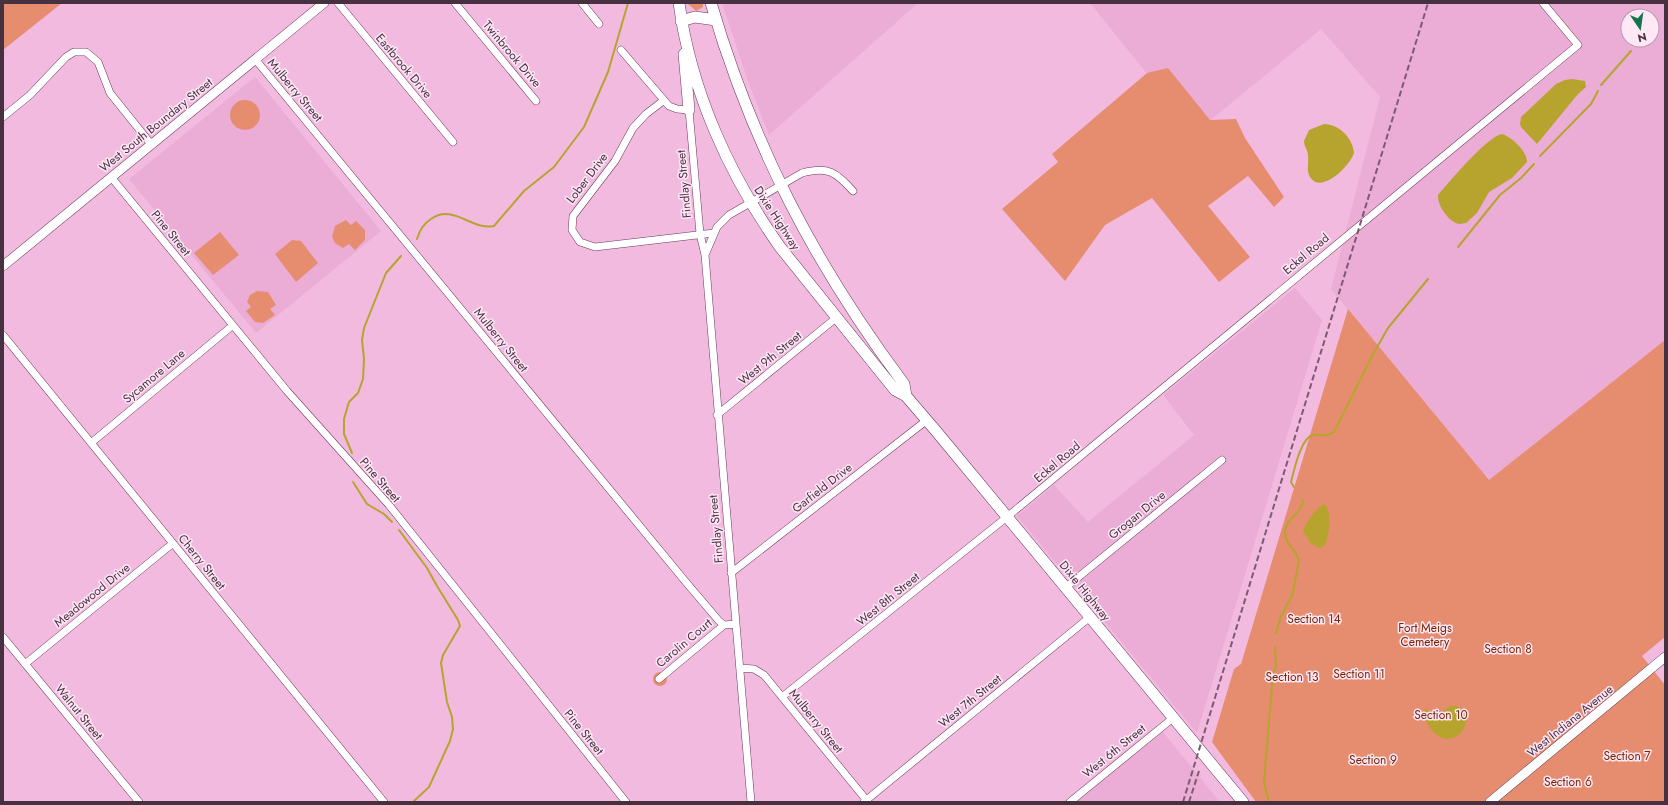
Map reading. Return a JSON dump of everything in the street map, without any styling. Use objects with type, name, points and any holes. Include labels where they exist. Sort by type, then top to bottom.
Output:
[{"type":"main road","name":"Dixie Highway","points":[[679,3],[690,57],[709,117],[731,166],[751,202],[780,247],[895,390],[906,396],[927,420],[1243,802]]},
{"type":"main road","name":"Dixie Highway","points":[[711,3],[747,110],[780,185],[818,258],[860,323],[904,384],[906,396]]},
{"type":"main road","points":[[689,110],[682,21],[695,17],[716,20]]},
{"type":"street","name":"West South Boundary Street","points":[[4,264],[324,3]]},
{"type":"street","name":"Eastbrook Drive","points":[[338,3],[453,142]]},
{"type":"street","name":"Twinbrook Drive","points":[[455,3],[536,101]]},
{"type":"street","points":[[582,3],[599,24]]},
{"type":"street","name":"Eckel Road","points":[[1007,517],[1578,45],[1543,3]]},
{"type":"street","points":[[621,50],[663,101],[673,108],[689,110]]},
{"type":"street","points":[[3,118],[30,95],[66,57],[74,52],[86,52],[95,57],[110,93],[151,144]]},
{"type":"street","name":"Mulberry Street","points":[[255,59],[636,523],[724,625]]},
{"type":"street","name":"Lober Drive","points":[[663,101],[646,114],[633,128],[615,161],[573,216],[572,230],[580,242],[595,247],[714,233]]},
{"type":"street","name":"Findlay Street","points":[[689,110],[700,234],[705,255],[751,802]]},
{"type":"street","name":"Findlay Street","points":[[705,255],[714,233],[729,215],[802,173],[823,170],[832,172],[839,176],[853,191]]},
{"type":"street","name":"Pine Street","points":[[111,177],[287,391],[389,505],[626,802]]},
{"type":"street","name":"West 9th Street","points":[[718,415],[836,318]]},
{"type":"street","name":"Sycamore Lane","points":[[91,443],[232,326]]},
{"type":"street","name":"Cherry Street","points":[[3,336],[384,802]]},
{"type":"street","name":"Garfield Drive","points":[[731,573],[927,420]]},
{"type":"street","name":"Grogan Drive","points":[[1066,588],[1222,460]]},
{"type":"street","name":"West 8th Street","points":[[782,698],[1007,517]]},
{"type":"street","name":"Meadowood Drive","points":[[25,664],[172,544]]},
{"type":"street","name":"West 7th Street","points":[[866,801],[1090,617]]},
{"type":"street","points":[[724,625],[736,624]]},
{"type":"street","name":"Carolin Court","points":[[659,679],[724,625]]},
{"type":"street","name":"Walnut Street","points":[[3,637],[139,802]]},
{"type":"street","name":"West Indiana Avenue","points":[[1490,802],[1665,658]]},
{"type":"street","name":"Mulberry Street","points":[[740,668],[760,671],[866,801]]},
{"type":"street","name":"West 6th Street","points":[[1070,802],[1173,718]]},
{"type":"shaded area","points":[[722,3],[918,3],[769,135],[748,81]]},
{"type":"shaded area","points":[[1090,3],[1665,3],[1665,340],[1489,480],[1331,289],[1380,97],[1321,29],[1195,133]]},
{"type":"shaded area","points":[[255,77],[381,231],[256,333],[129,179]]},
{"type":"shaded area","points":[[1572,79],[1585,81],[1586,87],[1578,94],[1537,144],[1521,127],[1521,117],[1556,84]]},
{"type":"shaded area","points":[[1324,124],[1335,126],[1340,129],[1351,142],[1354,153],[1347,165],[1335,177],[1321,183],[1315,182],[1309,175],[1308,154],[1304,141],[1309,130]]},
{"type":"shaded area","points":[[1502,134],[1510,138],[1522,149],[1527,162],[1512,178],[1489,192],[1477,213],[1466,223],[1456,223],[1444,213],[1439,204],[1438,195],[1479,150],[1496,136]]},
{"type":"shaded area","points":[[1295,288],[1322,320],[1197,733],[1017,516],[1054,485],[1088,522],[1194,435],[1163,395]]},
{"type":"shaded area","points":[[1324,504],[1329,511],[1329,530],[1325,545],[1320,548],[1311,544],[1303,531],[1311,516]]},
{"type":"shaded area","points":[[1450,706],[1463,710],[1466,721],[1464,728],[1460,733],[1454,737],[1446,739],[1442,738],[1431,729],[1423,711],[1426,709],[1433,716],[1438,716]]},
{"type":"shaded area","points":[[1157,725],[1220,802],[1063,802]]},
{"type":"green space","points":[[3,3],[62,3],[3,50]]},
{"type":"green space","points":[[687,3],[703,3],[703,7],[696,11]]},
{"type":"green space","points":[[1168,68],[1210,120],[1236,119],[1245,138],[1284,197],[1274,207],[1248,176],[1208,206],[1250,257],[1219,282],[1152,198],[1105,225],[1065,281],[1002,209],[1058,162],[1052,154],[1147,73]]},
{"type":"green space","points":[[245,100],[251,101],[259,109],[259,121],[251,129],[245,130],[239,129],[231,121],[230,115],[231,109],[239,101]]},
{"type":"green space","points":[[346,220],[351,225],[356,221],[365,230],[365,240],[355,250],[349,244],[343,248],[335,243],[332,237],[335,226]]},
{"type":"green space","points":[[220,232],[239,255],[213,275],[194,253]]},
{"type":"green space","points":[[292,240],[301,241],[318,263],[296,282],[275,254]]},
{"type":"green space","points":[[257,291],[268,292],[276,305],[270,309],[275,315],[263,323],[255,322],[246,311],[251,307],[247,302],[250,295]]},
{"type":"green space","name":"Fort Meigs Cemetery","points":[[1348,309],[1489,480],[1665,340],[1665,637],[1642,656],[1665,685],[1665,802],[1256,802],[1212,742],[1234,669],[1241,664]]},
{"type":"green space","points":[[660,672],[665,674],[667,679],[665,684],[660,686],[655,684],[653,679],[655,674]]},
{"type":"waterway","points":[[417,239],[424,225],[439,215],[447,214],[478,225],[494,226],[524,191],[554,167],[584,127],[608,72],[628,3]]},
{"type":"waterway","points":[[1601,85],[1631,51]]},
{"type":"waterway","points":[[1540,156],[1591,104],[1598,91]]},
{"type":"waterway","points":[[1458,247],[1500,195],[1521,178],[1534,164]]},
{"type":"waterway","points":[[352,453],[344,434],[344,419],[349,402],[358,393],[363,379],[364,359],[362,340],[364,328],[386,273],[401,256]]},
{"type":"waterway","points":[[1294,487],[1291,482],[1296,463],[1305,442],[1313,435],[1328,435],[1334,432],[1371,358],[1388,328],[1428,279]]},
{"type":"waterway","points":[[353,482],[367,504],[384,514],[392,522]]},
{"type":"waterway","points":[[1276,633],[1281,616],[1292,596],[1299,561],[1298,557],[1287,541],[1285,533],[1286,528],[1300,508],[1303,500]]},
{"type":"waterway","points":[[399,530],[427,568],[458,620],[460,626],[443,655],[441,663],[447,702],[452,717],[453,729],[450,741],[429,787],[413,802]]},
{"type":"waterway","points":[[1269,802],[1264,782],[1273,674],[1276,666],[1275,647]]},
{"type":"railway","points":[[1183,802],[1428,3]]},
{"type":"railway","points":[[1189,802],[1199,771]]},
{"type":"park label","name":"Section 14","points":[[1314,619]]},
{"type":"park label","name":"Section 8","points":[[1508,649]]},
{"type":"park label","name":"Section 11","points":[[1359,674]]},
{"type":"park label","name":"Section 13","points":[[1292,677]]},
{"type":"park label","name":"Section 10","points":[[1441,715]]},
{"type":"park label","name":"Section 7","points":[[1627,756]]},
{"type":"park label","name":"Section 9","points":[[1373,760]]},
{"type":"park label","name":"Section 6","points":[[1568,782]]}]
